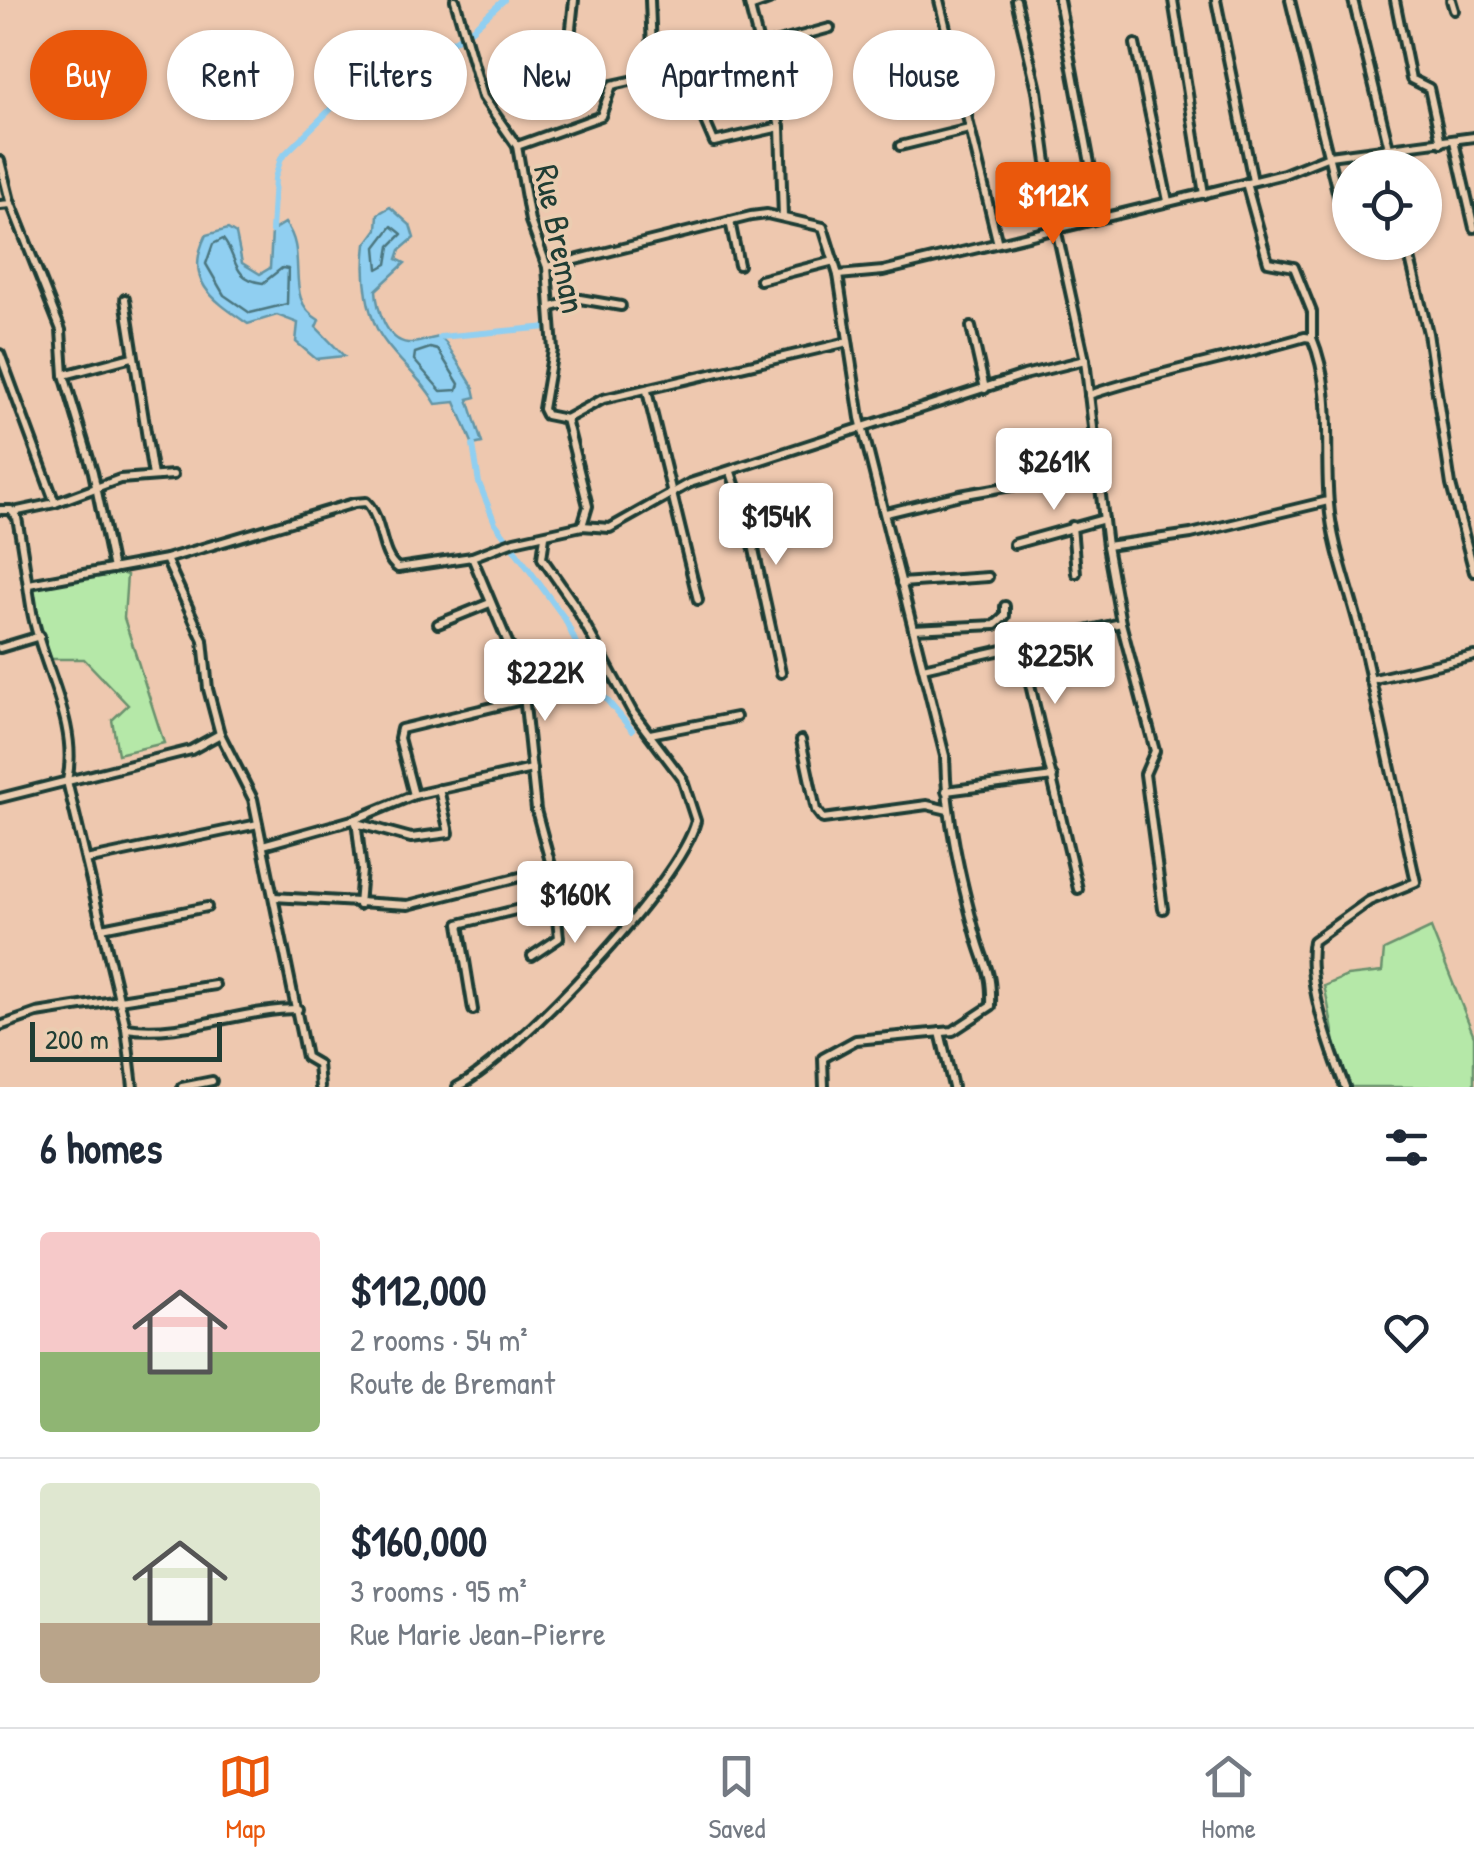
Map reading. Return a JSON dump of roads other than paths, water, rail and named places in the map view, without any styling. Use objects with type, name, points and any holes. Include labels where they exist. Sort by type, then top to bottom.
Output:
[{"type":"street","name":"Rue Breman","points":[[455,0],[483,97],[517,146],[530,221],[547,268],[552,306],[552,371],[543,410],[546,415],[566,419],[588,506],[582,526]]},
{"type":"street","points":[[571,30],[574,0]]},
{"type":"street","points":[[650,0],[652,30]]},
{"type":"street","points":[[756,30],[749,3],[769,0]]},
{"type":"street","points":[[939,0],[944,30]]},
{"type":"street","points":[[1016,0],[1037,90],[1056,228],[1085,360],[1107,546],[1155,751],[1144,774],[1164,910]]},
{"type":"street","points":[[1058,0],[1100,216]]},
{"type":"street","points":[[1173,0],[1204,194]]},
{"type":"street","points":[[1216,0],[1268,262],[1294,267],[1305,286],[1312,338],[1324,382],[1328,501],[1416,882],[1370,900],[1313,941],[1312,968],[1330,1050],[1345,1087]]},
{"type":"street","points":[[1290,0],[1332,172]]},
{"type":"street","points":[[1353,0],[1387,148]]},
{"type":"street","points":[[1395,0],[1411,79],[1429,88],[1442,142]]},
{"type":"street","points":[[1452,0],[1454,10]]},
{"type":"street","points":[[823,30],[830,28]]},
{"type":"street","points":[[1135,44],[1168,201]]},
{"type":"street","points":[[517,146],[589,123],[600,116],[612,85],[626,82]]},
{"type":"street","points":[[705,120],[714,142],[780,127]]},
{"type":"street","points":[[778,120],[783,217]]},
{"type":"street","points":[[967,120],[998,240]]},
{"type":"street","points":[[900,146],[969,129]]},
{"type":"street","points":[[838,275],[883,270],[1204,194],[1328,156],[1474,136]]},
{"type":"street","points":[[1454,141],[1474,228]]},
{"type":"street","points":[[0,161],[11,204],[61,330],[64,375],[96,487],[113,569]]},
{"type":"street","points":[[0,205],[11,204]]},
{"type":"street","points":[[547,268],[767,214],[823,227],[838,275],[864,427],[946,756],[948,810],[978,943],[992,973],[991,1006],[953,1031],[856,1040],[823,1058],[824,1087]]},
{"type":"street","points":[[730,221],[739,265]]},
{"type":"street","points":[[1410,260],[1428,333],[1451,486],[1474,572]]},
{"type":"street","points":[[760,280],[834,261]]},
{"type":"street","points":[[125,299],[153,476]]},
{"type":"street","points":[[552,306],[580,299],[621,306]]},
{"type":"street","points":[[971,328],[985,389]]},
{"type":"street","points":[[1088,395],[1143,377],[1312,338]]},
{"type":"street","points":[[566,419],[603,399],[848,342]]},
{"type":"street","points":[[0,354],[55,503]]},
{"type":"street","points":[[64,375],[132,358]]},
{"type":"street","points":[[29,584],[166,559],[366,502],[376,512],[391,563],[398,568],[472,557],[514,540],[582,526],[610,528],[690,483],[1085,360]]},
{"type":"street","points":[[646,391],[690,550],[698,600]]},
{"type":"street","points":[[886,514],[960,495],[1098,471]]},
{"type":"street","points":[[731,472],[750,531],[781,673]]},
{"type":"street","points":[[0,510],[12,512],[55,503],[120,479],[174,474]]},
{"type":"street","points":[[1107,546],[1192,534],[1328,501]]},
{"type":"street","points":[[12,512],[40,636],[54,679],[71,761],[67,781],[116,1000],[126,1028],[132,1087]]},
{"type":"street","points":[[1014,544],[1104,518]]},
{"type":"street","points":[[1072,526],[1076,573]]},
{"type":"street","points":[[457,1087],[485,1072],[616,941],[688,840],[696,821],[690,794],[616,686],[590,632],[542,558],[545,536]]},
{"type":"street","points":[[472,557],[522,676],[536,810],[552,869],[559,938],[532,956]]},
{"type":"street","points":[[166,559],[204,640],[208,689],[220,734],[253,798],[306,1058],[318,1064],[320,1087]]},
{"type":"street","points":[[901,583],[988,577]]},
{"type":"street","points":[[438,624],[490,604]]},
{"type":"street","points":[[913,629],[995,625],[1005,616],[1005,606]]},
{"type":"street","points":[[923,668],[1122,623]]},
{"type":"street","points":[[0,648],[40,636]]},
{"type":"street","points":[[1021,646],[1078,889]]},
{"type":"street","points":[[1370,680],[1474,656]]},
{"type":"street","points":[[414,795],[399,738],[401,729],[526,699]]},
{"type":"street","points":[[650,734],[736,717]]},
{"type":"street","points":[[0,798],[191,750],[220,734]]},
{"type":"street","points":[[801,740],[816,810],[823,819],[926,805],[948,810]]},
{"type":"street","points":[[262,845],[356,821],[414,795],[532,769]]},
{"type":"street","points":[[946,792],[1053,777]]},
{"type":"street","points":[[356,821],[411,838],[449,833],[439,789]]},
{"type":"street","points":[[356,821],[362,870],[359,905]]},
{"type":"street","points":[[86,860],[258,824]]},
{"type":"street","points":[[274,898],[321,898],[359,905],[428,902],[552,869]]},
{"type":"street","points":[[472,1010],[459,924],[556,900]]},
{"type":"street","points":[[102,928],[207,907]]},
{"type":"street","points":[[0,1026],[37,1013],[214,986]]},
{"type":"street","points":[[126,1028],[212,1020],[251,1010],[298,1009]]},
{"type":"street","points":[[940,1032],[953,1087]]},
{"type":"street","points":[[182,1087],[212,1081]]},
{"type":"water","points":[[390,207],[410,225],[414,238],[400,250],[397,259],[405,263],[376,290],[381,314],[388,330],[400,341],[412,343],[440,337],[446,343],[474,388],[476,397],[468,399],[482,443],[473,445],[455,402],[436,404],[386,343],[374,321],[365,283],[366,244],[377,229],[378,214]]},
{"type":"water","points":[[285,223],[296,248],[302,300],[319,320],[316,327],[344,356],[316,359],[296,342],[298,323],[277,315],[248,324],[213,297],[200,277],[200,251],[206,235],[228,229],[236,234],[242,263],[260,274],[270,268],[272,231]]},
{"type":"waterway","points":[[272,231],[275,178],[281,158],[349,91],[431,56],[472,29],[504,0]]},
{"type":"waterway","points":[[440,337],[548,327]]},
{"type":"waterway","points":[[473,445],[479,483],[495,523],[565,619],[596,687],[632,730]]}]
